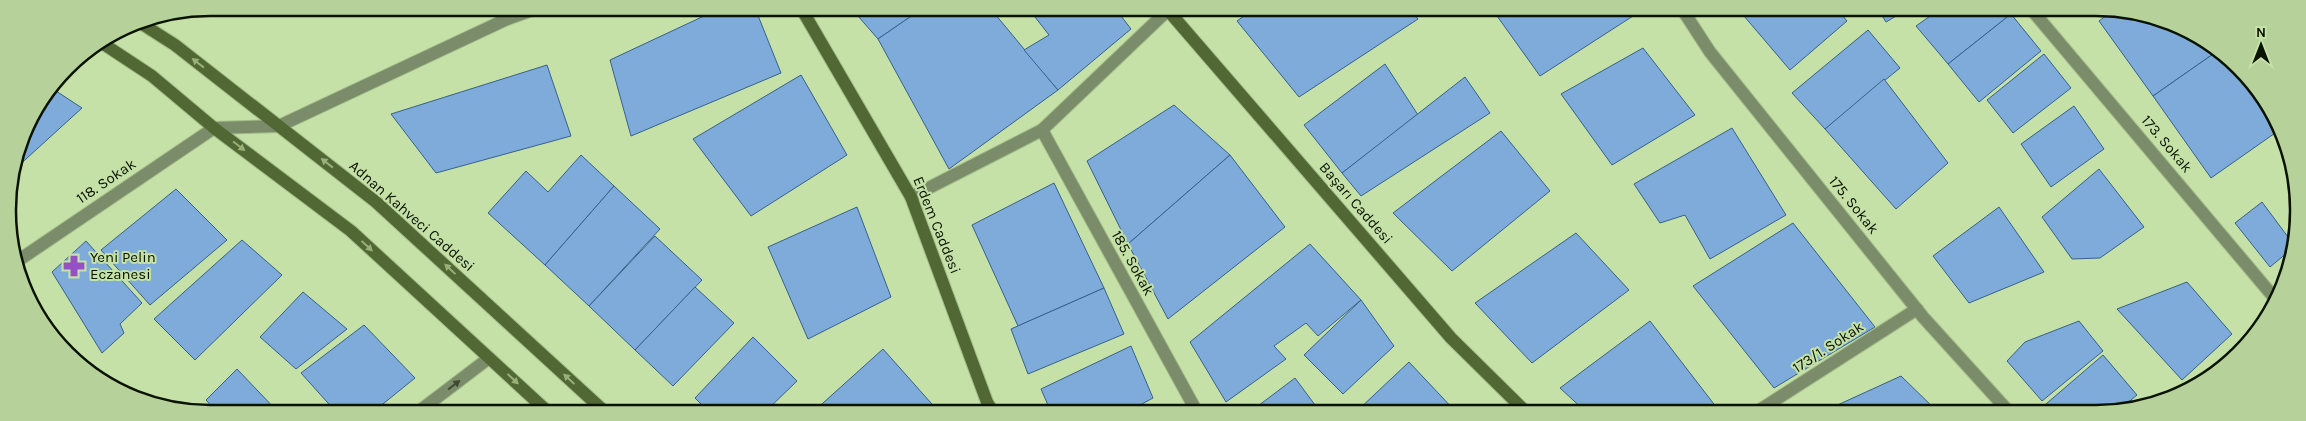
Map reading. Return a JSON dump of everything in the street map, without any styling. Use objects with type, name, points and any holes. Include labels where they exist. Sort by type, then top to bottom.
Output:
[{"type":"main road","name":"Erdem Caddesi","points":[[806,16],[911,197],[987,405]]},
{"type":"main road","name":"Başarı Caddesi","points":[[1173,16],[1451,338],[1519,405]]},
{"type":"main road","name":"Adnan Kahveci Caddesi","points":[[147,27],[175,45],[376,202],[597,405]]},
{"type":"main road","points":[[107,46],[152,76],[214,128],[351,231],[540,405]]},
{"type":"street","points":[[502,16],[506,20]]},
{"type":"street","points":[[214,128],[279,126],[517,16]]},
{"type":"street","points":[[911,197],[1042,130],[1160,16]]},
{"type":"street","name":"175. Sokak","points":[[1687,16],[1710,52],[1917,309],[2003,405]]},
{"type":"street","name":"173. Sokak","points":[[2037,16],[2271,294]]},
{"type":"street","name":"118. Sokak","points":[[22,258],[214,128]]},
{"type":"street","name":"185. Sokak","points":[[1042,130],[1193,405]]},
{"type":"street","name":"173/1. Sokak","points":[[1768,405],[1917,309]]},
{"type":"street","points":[[427,405],[490,358]]},
{"type":"building","points":[[704,16],[758,16],[781,73],[631,136],[610,60]]},
{"type":"building","points":[[858,16],[911,16],[878,39]]},
{"type":"building","points":[[911,16],[997,16],[1058,90],[949,169],[878,39]]},
{"type":"building","points":[[1034,16],[1121,16],[1131,29],[1058,90],[1024,50],[1049,35]]},
{"type":"building","points":[[1244,16],[1416,16],[1418,19],[1299,97],[1237,21]]},
{"type":"building","points":[[1497,16],[1633,16],[1540,76]]},
{"type":"building","points":[[1744,16],[1843,16],[1847,21],[1790,70]]},
{"type":"building","points":[[1882,16],[1896,16],[1886,22]]},
{"type":"building","points":[[1930,16],[2008,16],[1948,64],[1916,26]]},
{"type":"building","points":[[2008,16],[2013,16],[2041,51],[1979,102],[1948,64]]},
{"type":"building","points":[[2105,17],[2146,23],[2181,36],[2212,55],[2153,96],[2099,21]]},
{"type":"building","points":[[1868,30],[1900,68],[1825,129],[1792,93]]},
{"type":"building","points":[[1643,48],[1695,115],[1612,165],[1561,94]]},
{"type":"building","points":[[2044,54],[2071,88],[2013,133],[1987,100]]},
{"type":"building","points":[[2212,55],[2224,64],[2250,92],[2264,113],[2274,134],[2211,178],[2153,96]]},
{"type":"building","points":[[1385,64],[1418,115],[1342,173],[1304,125]]},
{"type":"building","points":[[547,65],[571,136],[436,173],[391,114]]},
{"type":"building","points":[[801,75],[847,155],[751,216],[693,139]]},
{"type":"building","points":[[1465,77],[1490,113],[1361,196],[1342,173]]},
{"type":"building","points":[[1884,79],[1948,163],[1896,209],[1825,129]]},
{"type":"building","points":[[57,91],[82,108],[22,162],[36,125]]},
{"type":"building","points":[[1174,105],[1230,155],[1128,244],[1087,161]]},
{"type":"building","points":[[2074,106],[2104,149],[2051,187],[2021,144]]},
{"type":"building","points":[[1732,128],[1786,215],[1710,259],[1685,215],[1660,223],[1634,184]]},
{"type":"building","points":[[1501,131],[1550,191],[1452,271],[1393,213]]},
{"type":"building","points":[[581,155],[614,186],[545,265],[488,213],[526,171],[548,192]]},
{"type":"building","points":[[1230,155],[1285,227],[1168,319],[1128,244]]},
{"type":"building","points":[[2099,169],[2144,227],[2100,258],[2072,259],[2042,217]]},
{"type":"building","points":[[1054,183],[1104,288],[1018,326],[972,225]]},
{"type":"building","points":[[614,186],[660,229],[589,306],[545,265]]},
{"type":"building","points":[[176,189],[227,240],[150,305],[101,250]]},
{"type":"building","points":[[2262,202],[2288,237],[2284,255],[2270,267],[2235,223]]},
{"type":"building","points":[[857,207],[891,297],[808,339],[768,247]]},
{"type":"building","points":[[1999,207],[2044,272],[1969,303],[1933,256]]},
{"type":"building","points":[[1793,223],[1875,327],[1774,388],[1693,286]]},
{"type":"building","points":[[1576,233],[1629,290],[1532,363],[1475,303]]},
{"type":"building","points":[[655,236],[702,280],[635,350],[589,306]]},
{"type":"building","points":[[242,240],[282,275],[195,360],[154,319]]},
{"type":"building","points":[[86,241],[142,303],[120,324],[124,333],[102,353],[52,272]]},
{"type":"building","points":[[1310,244],[1361,300],[1318,336],[1306,323],[1274,346],[1286,359],[1226,402],[1190,342]]},
{"type":"building","points":[[2187,282],[2232,334],[2182,380],[2117,309]]},
{"type":"building","points":[[695,287],[734,323],[673,386],[635,350]]},
{"type":"building","points":[[1104,288],[1124,334],[1028,374],[1011,329]]},
{"type":"building","points":[[303,292],[347,329],[296,369],[260,337]]},
{"type":"building","points":[[1361,300],[1394,346],[1343,394],[1304,355]]},
{"type":"building","points":[[1650,321],[1715,405],[1578,405],[1560,388]]},
{"type":"building","points":[[2079,321],[2103,351],[2042,401],[2007,361],[2025,342]]},
{"type":"building","points":[[364,325],[415,378],[382,405],[330,405],[301,373]]},
{"type":"building","points":[[753,337],[797,381],[772,405],[702,405],[695,398]]},
{"type":"building","points":[[1131,346],[1153,398],[1140,405],[1048,405],[1041,389]]},
{"type":"building","points":[[883,349],[933,405],[821,405]]},
{"type":"building","points":[[2103,355],[2137,395],[2129,402],[2121,403],[2096,405],[2046,404]]},
{"type":"building","points":[[1409,362],[1449,405],[1363,405]]},
{"type":"building","points":[[237,369],[271,405],[211,405],[206,400]]},
{"type":"building","points":[[1901,376],[1931,405],[1838,405]]},
{"type":"building","points":[[1295,378],[1315,405],[1259,405]]},
{"type":"place","name":"Yeni Pelin Eczanesi","points":[[74,266]]}]
